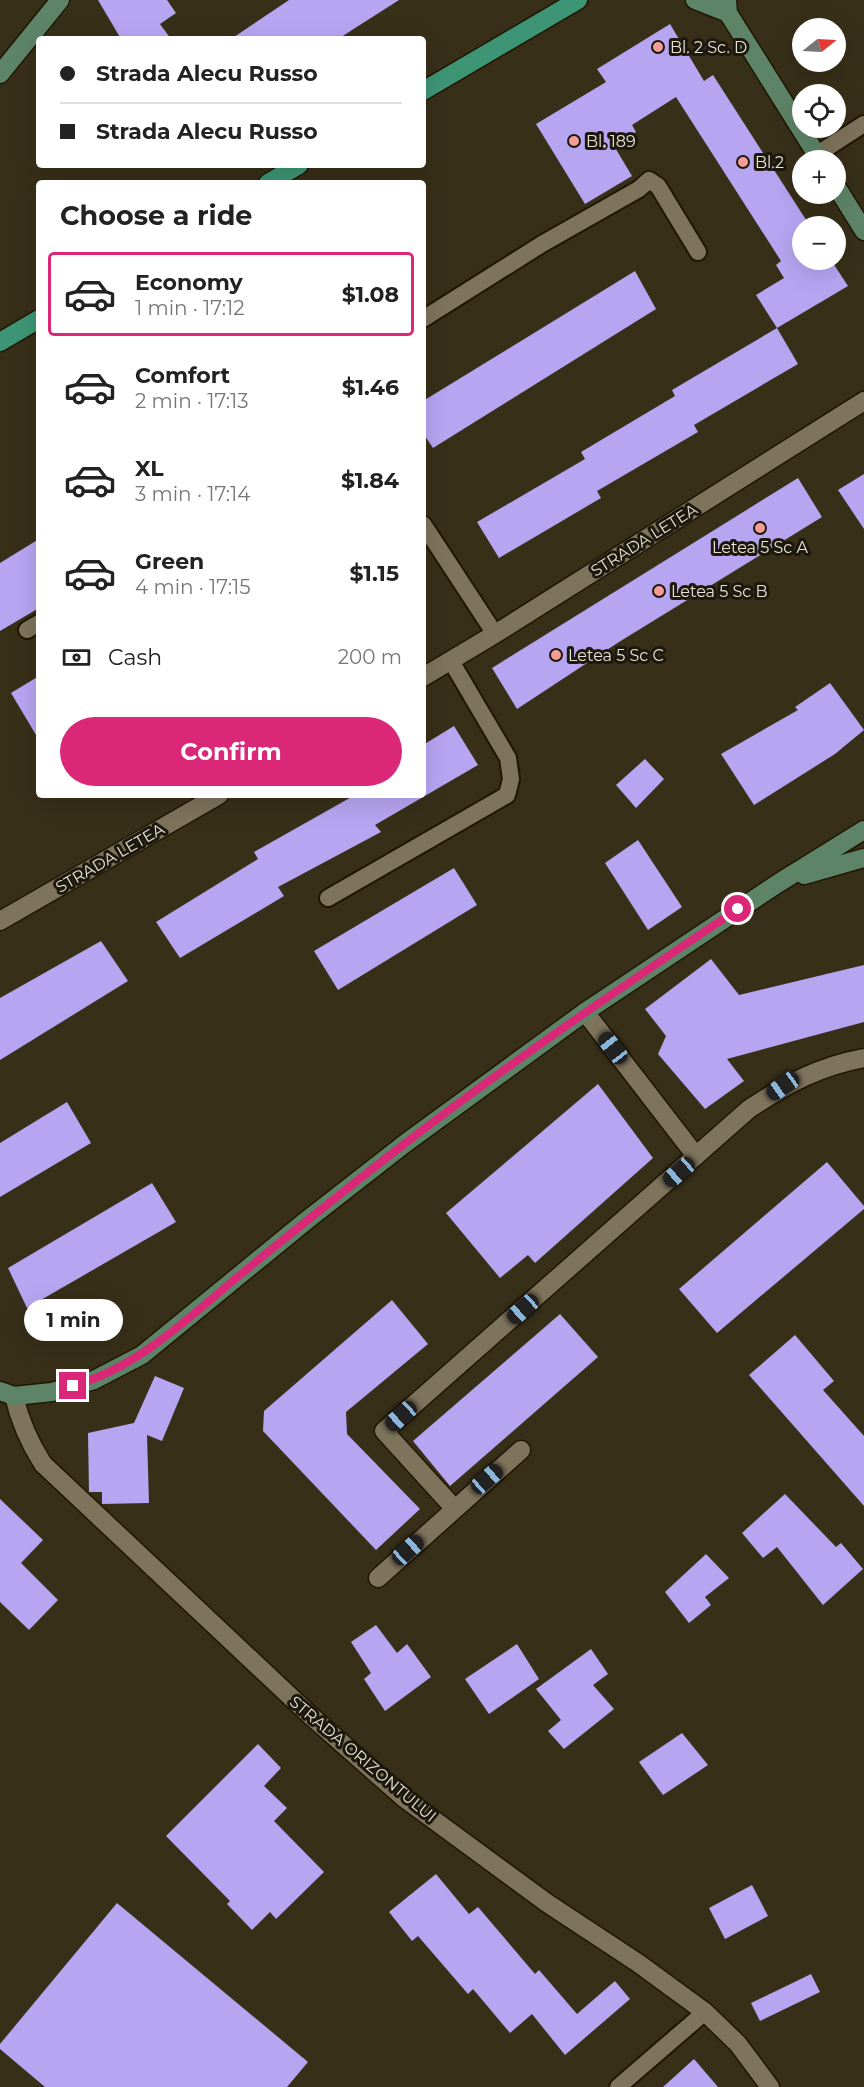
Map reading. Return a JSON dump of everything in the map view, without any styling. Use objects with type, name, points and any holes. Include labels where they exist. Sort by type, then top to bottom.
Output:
[{"type":"main road","points":[[426,89],[578,0]]},
{"type":"main road","points":[[273,180],[294,168]]},
{"type":"main road","points":[[0,342],[36,321]]},
{"type":"street","points":[[0,74],[60,0]]},
{"type":"street","points":[[695,0],[728,7],[813,150]]},
{"type":"street","points":[[846,202],[864,231]]},
{"type":"street","name":"STRADA LETEA","points":[[426,675],[864,401]]},
{"type":"street","name":"STRADA LETEA","points":[[0,921],[214,798]]},
{"type":"street","points":[[7,1394],[52,1392],[94,1380],[142,1355],[398,1149],[585,1012],[777,884],[864,830]]},
{"type":"street","points":[[777,884],[864,858]]},
{"type":"street","points":[[585,1012],[696,1156]]},
{"type":"street","points":[[454,1508],[384,1431],[749,1110],[783,1086],[819,1069],[864,1058]]},
{"type":"street","name":"STRADA ORIZONTULUI","points":[[7,1394],[29,1441],[43,1464],[319,1724],[404,1798],[547,1903],[638,1963],[705,2012],[738,2044],[770,2087]]},
{"type":"street","points":[[378,1578],[521,1450]]},
{"type":"lane","points":[[829,150],[864,124]]},
{"type":"lane","points":[[426,317],[542,244],[639,189],[649,180],[658,186],[699,252]]},
{"type":"lane","points":[[426,529],[495,634]]},
{"type":"lane","points":[[328,898],[507,795],[512,779],[508,758],[451,661]]},
{"type":"lane","points":[[618,2087],[705,2012]]},
{"type":"building","points":[[98,0],[167,0],[176,13],[160,24],[169,36],[119,36]]},
{"type":"building","points":[[289,0],[399,0],[343,36],[235,36]]},
{"type":"building","points":[[670,24],[704,81],[713,75],[792,198],[792,204],[796,204],[804,216],[792,216],[792,270],[838,270],[848,286],[777,328],[756,295],[784,278],[776,265],[781,261],[676,97],[632,125],[636,132],[614,146],[632,176],[585,204],[536,124],[606,82],[597,69]]},
{"type":"building","points":[[635,271],[656,309],[433,448],[426,438],[426,399]]},
{"type":"building","points":[[777,328],[798,364],[694,425],[698,432],[597,491],[601,498],[499,558],[477,522],[585,459],[581,452],[675,396],[672,390]]},
{"type":"building","points":[[864,474],[864,529],[838,490]]},
{"type":"building","points":[[798,478],[822,517],[619,642],[517,709],[492,668]]},
{"type":"building","points":[[36,541],[36,610],[0,631],[0,563]]},
{"type":"building","points":[[36,678],[36,735],[11,693]]},
{"type":"building","points":[[830,683],[864,730],[835,754],[754,805],[721,754],[798,710],[795,707]]},
{"type":"building","points":[[454,726],[478,765],[426,795],[426,743]]},
{"type":"building","points":[[645,759],[664,779],[636,808],[616,785]]},
{"type":"building","points":[[350,798],[421,798],[375,825],[381,832],[278,887],[284,896],[180,958],[156,922],[258,859],[254,852]]},
{"type":"building","points":[[638,840],[682,907],[648,930],[605,863]]},
{"type":"building","points":[[454,868],[477,905],[338,990],[314,951]]},
{"type":"building","points":[[101,941],[128,981],[0,1060],[0,998]]},
{"type":"building","points":[[711,959],[739,995],[864,965],[864,1022],[727,1059],[744,1081],[705,1109],[658,1054],[666,1036],[645,1009]]},
{"type":"building","points":[[598,1084],[653,1158],[535,1263],[528,1255],[500,1278],[446,1213]]},
{"type":"building","points":[[67,1102],[91,1143],[0,1197],[0,1143]]},
{"type":"building","points":[[827,1162],[864,1206],[864,1209],[717,1333],[679,1289]]},
{"type":"building","points":[[152,1183],[176,1222],[27,1308],[8,1268]]},
{"type":"building","points":[[392,1300],[428,1344],[346,1412],[347,1434],[420,1509],[376,1550],[263,1431],[264,1411]]},
{"type":"building","points":[[560,1314],[598,1357],[450,1486],[413,1441]]},
{"type":"building","points":[[795,1335],[834,1381],[823,1390],[864,1436],[864,1506],[749,1375]]},
{"type":"building","points":[[155,1376],[184,1388],[162,1441],[147,1435],[149,1503],[102,1504],[102,1492],[89,1492],[88,1433],[134,1423]]},
{"type":"building","points":[[785,1494],[836,1547],[841,1543],[863,1569],[823,1605],[777,1547],[763,1558],[742,1533]]},
{"type":"building","points":[[0,1499],[43,1540],[21,1563],[58,1600],[29,1630],[0,1602]]},
{"type":"building","points":[[706,1554],[729,1578],[705,1597],[711,1605],[689,1623],[665,1592]]},
{"type":"building","points":[[376,1625],[397,1653],[407,1644],[431,1677],[385,1711],[364,1679],[371,1673],[351,1642]]},
{"type":"building","points":[[517,1644],[539,1679],[489,1714],[465,1679]]},
{"type":"building","points":[[591,1649],[608,1674],[593,1685],[614,1709],[564,1749],[548,1731],[561,1720],[536,1689]]},
{"type":"building","points":[[682,1733],[708,1765],[663,1795],[639,1762]]},
{"type":"building","points":[[258,1744],[281,1768],[264,1786],[287,1808],[274,1821],[324,1872],[276,1919],[270,1912],[252,1930],[227,1904],[230,1901],[166,1836]]},
{"type":"building","points":[[436,1874],[469,1914],[478,1907],[535,1974],[539,1970],[577,2014],[615,1981],[630,1999],[565,2055],[532,2014],[510,2033],[473,1989],[468,1994],[418,1936],[412,1941],[389,1912]]},
{"type":"building","points":[[752,1885],[768,1916],[725,1939],[709,1908]]},
{"type":"building","points":[[117,1903],[308,2062],[287,2087],[45,2087],[0,2049],[0,2044]]},
{"type":"building","points":[[811,1974],[820,1992],[760,2021],[751,2003]]},
{"type":"building","points":[[694,2059],[718,2087],[663,2087]]},
{"type":"place","name":"Bl. 2 Sc. D","points":[[658,47]]},
{"type":"place","name":"Bl. 189","points":[[574,141]]},
{"type":"place","name":"Bl.2","points":[[743,162]]},
{"type":"place","name":"Letea 5 Sc A","points":[[760,528]]},
{"type":"place","name":"Letea 5 Sc B","points":[[659,591]]},
{"type":"place","name":"Letea 5 Sc C","points":[[556,655]]},
{"type":"route","points":[[73,1386],[94,1380],[142,1355],[307,1220],[407,1142],[585,1012],[738,909]]}]
